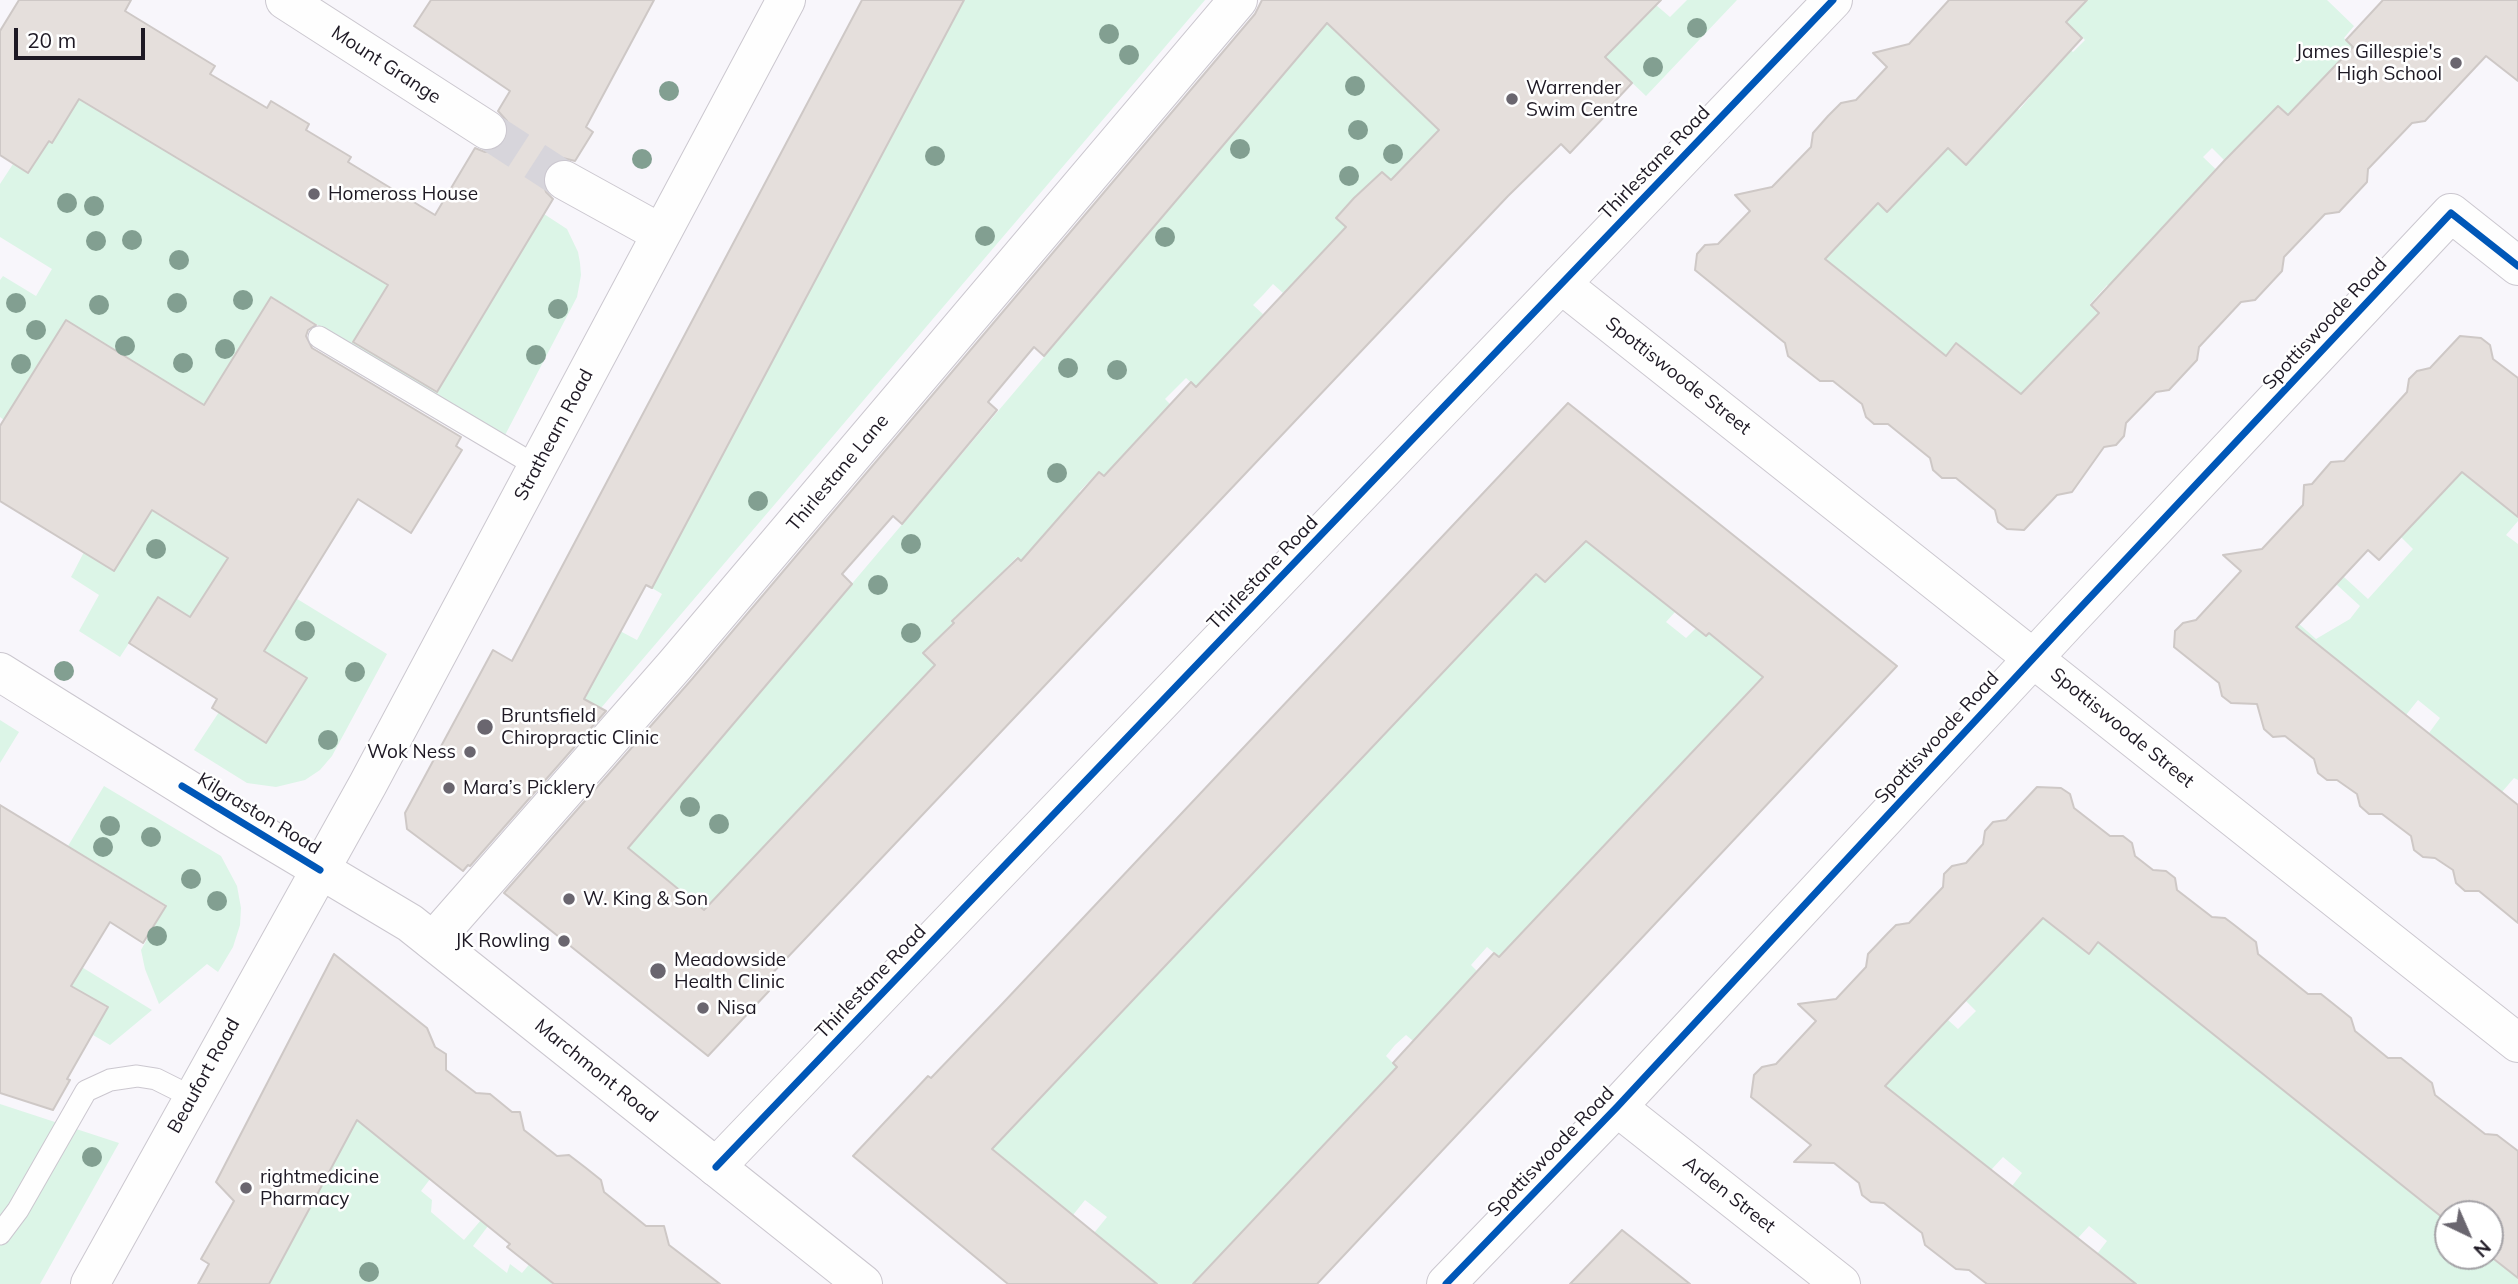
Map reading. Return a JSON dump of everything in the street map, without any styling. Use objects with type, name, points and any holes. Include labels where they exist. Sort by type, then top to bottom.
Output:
[{"type":"street","name":"Mount Grange","points":[[285,0],[486,130]]},
{"type":"street","name":"Strathearn Road","points":[[320,870],[786,0]]},
{"type":"street","name":"Thirlestane Lane","points":[[433,941],[675,665],[1238,0]]},
{"type":"street","name":"Thirlestane Road","points":[[716,1167],[1833,0]]},
{"type":"street","points":[[564,180],[660,233]]},
{"type":"street","name":"Spottiswoode Road","points":[[1446,1284],[1617,1107],[2451,213],[2518,266]]},
{"type":"street","name":"Spottiswoode Street","points":[[1561,284],[2518,1043]]},
{"type":"street","name":"Kilgraston Road","points":[[0,671],[320,870]]},
{"type":"street","name":"Marchmont Road","points":[[320,870],[411,923],[863,1284]]},
{"type":"street","name":"Beaufort Road","points":[[90,1284],[320,870]]},
{"type":"street","name":"Arden Street","points":[[1617,1107],[1841,1284]]},
{"type":"lane","points":[[319,337],[538,467]]},
{"type":"lane","points":[[0,1234],[18,1210],[86,1091],[110,1080],[137,1076],[156,1079],[192,1097]]},
{"type":"green space","points":[[964,0],[1205,0],[601,708],[585,699],[620,631],[637,640],[662,594],[652,588]]},
{"type":"green space","points":[[1545,0],[1656,5],[1670,17],[1687,0],[1737,0],[1646,96]]},
{"type":"green space","points":[[2087,0],[2327,0],[2354,26],[2344,38],[2353,47],[2288,115],[2278,106],[2258,127],[2234,170],[2212,148],[2203,157],[2226,179],[2151,239],[2117,295],[2107,285],[2090,304],[2099,313],[2031,399],[1964,370],[1974,357],[1957,343],[1946,356],[1834,267],[1813,271],[1878,203],[1951,144],[1958,150],[1956,156],[1966,165],[1978,152],[1959,135],[2008,101],[2019,110],[2030,97],[2012,80],[2062,43],[2073,52],[2085,40],[2066,22]]},
{"type":"green space","points":[[1327,23],[1439,130],[1391,180],[1382,172],[1336,218],[1346,227],[1283,293],[1273,284],[1253,305],[1264,315],[1196,387],[1186,378],[1165,399],[1175,409],[1108,480],[1098,472],[1079,492],[1089,502],[1028,567],[1017,557],[996,578],[969,629],[956,616],[952,620],[965,634],[701,913],[627,849]]},
{"type":"green space","points":[[79,99],[388,285],[360,332],[544,214],[567,229],[580,263],[577,297],[503,439],[272,297],[204,405],[66,320],[4,420],[0,417],[0,280],[3,276],[36,296],[52,269],[0,237],[0,184],[13,164],[28,173],[40,155],[11,118],[52,143]]},
{"type":"green space","points":[[2463,472],[2518,517],[2518,521],[2506,535],[2518,544],[2518,780],[2514,778],[2502,792],[2429,733],[2440,718],[2418,700],[2406,715],[2320,646],[2310,659],[2289,615],[2316,639],[2350,619],[2360,606],[2336,584],[2344,577],[2368,599],[2413,549],[2401,537]]},
{"type":"green space","points":[[152,510],[387,654],[332,756],[320,770],[305,780],[276,787],[247,783],[194,750],[219,712],[266,742],[307,678],[190,617],[159,597],[120,657],[79,631],[99,595],[71,577],[84,552],[115,570]]},
{"type":"green space","points":[[1586,522],[1590,544],[1675,612],[1666,622],[1686,638],[1696,628],[1706,636],[1709,633],[1765,670],[1764,681],[1758,681],[1499,957],[1487,947],[1471,965],[1482,976],[1454,997],[1428,1025],[1418,1045],[1406,1035],[1395,1045],[1386,1056],[1397,1067],[1197,1280],[1197,1284],[1157,1284],[1094,1233],[1107,1217],[1085,1200],[1073,1215],[997,1153],[988,1151]]},
{"type":"green space","points":[[0,720],[19,732],[0,763]]},
{"type":"green space","points":[[104,786],[221,856],[237,886],[241,908],[240,925],[233,947],[218,972],[207,964],[159,1004],[145,969],[141,950],[166,905],[68,846]]},
{"type":"green space","points":[[0,909],[26,933],[152,1010],[110,1045],[93,1035],[108,1007],[63,981]]},
{"type":"green space","points":[[2030,911],[2098,942],[2434,1211],[2434,1270],[2504,1270],[2504,1267],[2518,1278],[2518,1284],[2136,1284],[2097,1254],[2107,1241],[2089,1226],[2078,1238],[2012,1186],[2022,1173],[2003,1157],[1991,1170],[1885,1086],[1948,1020],[1958,1029],[1976,1011],[1965,1000],[2040,922]]},
{"type":"green space","points":[[364,1096],[430,1179],[421,1191],[432,1200],[431,1212],[464,1240],[481,1220],[488,1226],[473,1246],[507,1273],[510,1264],[522,1273],[532,1261],[554,1284],[265,1284]]},
{"type":"green space","points":[[0,1104],[119,1143],[40,1284],[0,1284]]},
{"type":"building","name":"Homeross House","points":[[19,0],[131,0],[125,11],[215,66],[210,74],[267,108],[271,101],[309,124],[306,130],[351,157],[348,162],[435,215],[475,148],[485,152],[496,150],[506,141],[509,130],[507,121],[498,111],[510,91],[414,26],[431,0],[654,0],[586,127],[593,132],[575,161],[563,158],[552,162],[545,170],[542,181],[546,192],[553,199],[437,392],[353,342],[388,285],[79,99],[52,143],[49,141],[28,173],[0,155],[0,31]]},
{"type":"building","points":[[862,0],[964,0],[652,588],[646,585],[584,699],[606,711],[463,871],[407,829],[405,813],[493,650],[512,661]]},
{"type":"building","points":[[1262,0],[1661,0],[1605,57],[1632,83],[1603,114],[1605,116],[1570,153],[1561,144],[1508,196],[762,984],[769,991],[708,1056],[504,893],[692,679],[1255,14]],"holes":[[[1327,23],[1439,130],[1391,180],[1382,172],[1354,198],[1336,218],[1346,227],[1196,387],[1191,382],[1104,476],[1099,472],[1021,561],[1018,558],[952,621],[954,623],[923,653],[935,665],[704,910],[628,848],[852,584],[842,574],[893,516],[902,524],[997,410],[988,402],[1034,347],[1044,356]]]},
{"type":"building","points":[[1949,0],[2087,0],[2066,22],[2082,38],[1966,165],[1948,148],[1887,212],[1878,203],[1825,259],[1946,356],[1956,343],[2021,394],[2099,313],[2091,305],[2224,161],[2278,106],[2288,115],[2353,47],[2346,40],[2383,0],[2518,0],[2518,81],[2486,56],[2425,121],[2412,123],[2368,169],[2367,182],[2339,212],[2325,214],[2284,257],[2282,271],[2255,300],[2241,302],[2199,347],[2197,360],[2169,390],[2156,392],[2126,423],[2124,436],[2116,445],[2104,447],[2072,492],[2057,495],[2024,530],[2007,529],[1998,522],[1995,510],[1956,478],[1942,478],[1933,470],[1930,458],[1888,424],[1874,424],[1866,417],[1862,404],[1833,381],[1820,381],[1788,356],[1785,343],[1695,270],[1697,254],[1705,245],[1718,244],[1750,211],[1735,195],[1772,187],[1811,147],[1813,133],[1828,116],[1841,103],[1856,100],[1887,67],[1873,53],[1909,44]]},
{"type":"building","points":[[271,297],[316,325],[308,330],[306,336],[312,348],[461,437],[456,446],[462,450],[411,533],[358,499],[264,651],[307,678],[266,743],[212,708],[217,699],[129,643],[158,597],[190,617],[228,558],[152,510],[114,571],[0,501],[0,426],[66,320],[204,405]]},
{"type":"building","points":[[2460,336],[2481,338],[2490,345],[2493,359],[2518,378],[2518,517],[2462,472],[2379,560],[2368,550],[2296,627],[2518,805],[2518,923],[2479,891],[2465,891],[2456,883],[2453,870],[2435,858],[2423,857],[2414,850],[2411,836],[2382,814],[2369,814],[2360,806],[2357,794],[2337,780],[2327,780],[2318,773],[2314,759],[2285,736],[2273,737],[2264,729],[2257,704],[2231,703],[2222,696],[2219,683],[2174,647],[2175,631],[2183,623],[2196,620],[2241,571],[2223,555],[2262,549],[2303,505],[2304,485],[2312,484],[2331,462],[2344,461],[2407,392],[2409,379],[2417,371],[2430,368]]},
{"type":"building","points":[[1568,403],[1897,666],[1317,1284],[1193,1284],[1397,1067],[1393,1063],[1494,953],[1499,957],[1763,677],[1709,633],[1706,636],[1586,541],[1545,582],[1536,574],[992,1149],[1157,1284],[1008,1284],[853,1156],[928,1076],[931,1078],[1003,1003]]},
{"type":"building","points":[[2037,787],[2061,788],[2070,794],[2074,808],[2110,836],[2123,836],[2132,843],[2135,856],[2153,870],[2166,871],[2175,878],[2177,890],[2212,917],[2225,918],[2256,942],[2258,954],[2308,994],[2321,994],[2351,1018],[2355,1031],[2388,1058],[2401,1058],[2432,1083],[2435,1095],[2485,1134],[2497,1135],[2518,1151],[2518,1278],[2504,1267],[2504,1200],[2434,1200],[2434,1211],[2098,942],[2089,954],[2043,918],[1885,1086],[2136,1284],[1987,1284],[1969,1270],[1956,1269],[1925,1245],[1922,1233],[1884,1203],[1871,1202],[1862,1195],[1859,1183],[1834,1163],[1794,1162],[1811,1145],[1751,1097],[1754,1075],[1762,1067],[1776,1064],[1816,1021],[1798,1004],[1836,999],[1866,967],[1868,954],[1896,925],[1909,923],[1943,887],[1944,874],[1952,866],[1966,863],[1983,844],[1985,831],[1993,822],[2006,820]]},
{"type":"building","points":[[0,805],[166,906],[143,943],[110,922],[71,986],[108,1007],[67,1079],[70,1080],[53,1110],[0,1093]]},
{"type":"building","points":[[334,954],[427,1028],[435,1047],[446,1054],[446,1070],[476,1093],[490,1094],[512,1112],[520,1112],[524,1130],[557,1156],[569,1155],[586,1168],[601,1180],[604,1192],[646,1226],[664,1226],[669,1245],[720,1284],[554,1284],[507,1247],[510,1244],[357,1120],[269,1284],[198,1284],[209,1264],[201,1259],[234,1201],[216,1182]]},
{"type":"building","points":[[1622,1230],[1690,1284],[1570,1284]]},
{"type":"tunnel","points":[[487,130],[564,180]]},
{"type":"cycle path","points":[[716,1167],[1833,0]]},
{"type":"cycle path","points":[[1446,1284],[1617,1107],[2451,213],[2518,266]]},
{"type":"cycle path","points":[[182,786],[320,870]]},
{"type":"place","name":"James Gillespie's High School","points":[[2456,63]]},
{"type":"place","name":"Warrender Swim Centre","points":[[1512,99]]},
{"type":"place","name":"Homeross House","points":[[314,194]]},
{"type":"place","name":"Bruntsfield Chiropractic Clinic","points":[[485,727]]},
{"type":"place","name":"Wok Ness","points":[[470,752]]},
{"type":"place","name":"Mara’s Picklery","points":[[449,788]]},
{"type":"place","name":"W. King & Son","points":[[569,899]]},
{"type":"place","name":"JK Rowling","points":[[564,941]]},
{"type":"place","name":"Meadowside Health Clinic","points":[[658,971]]},
{"type":"place","name":"Nisa","points":[[703,1008]]},
{"type":"place","name":"rightmedicine Pharmacy","points":[[246,1188]]}]
